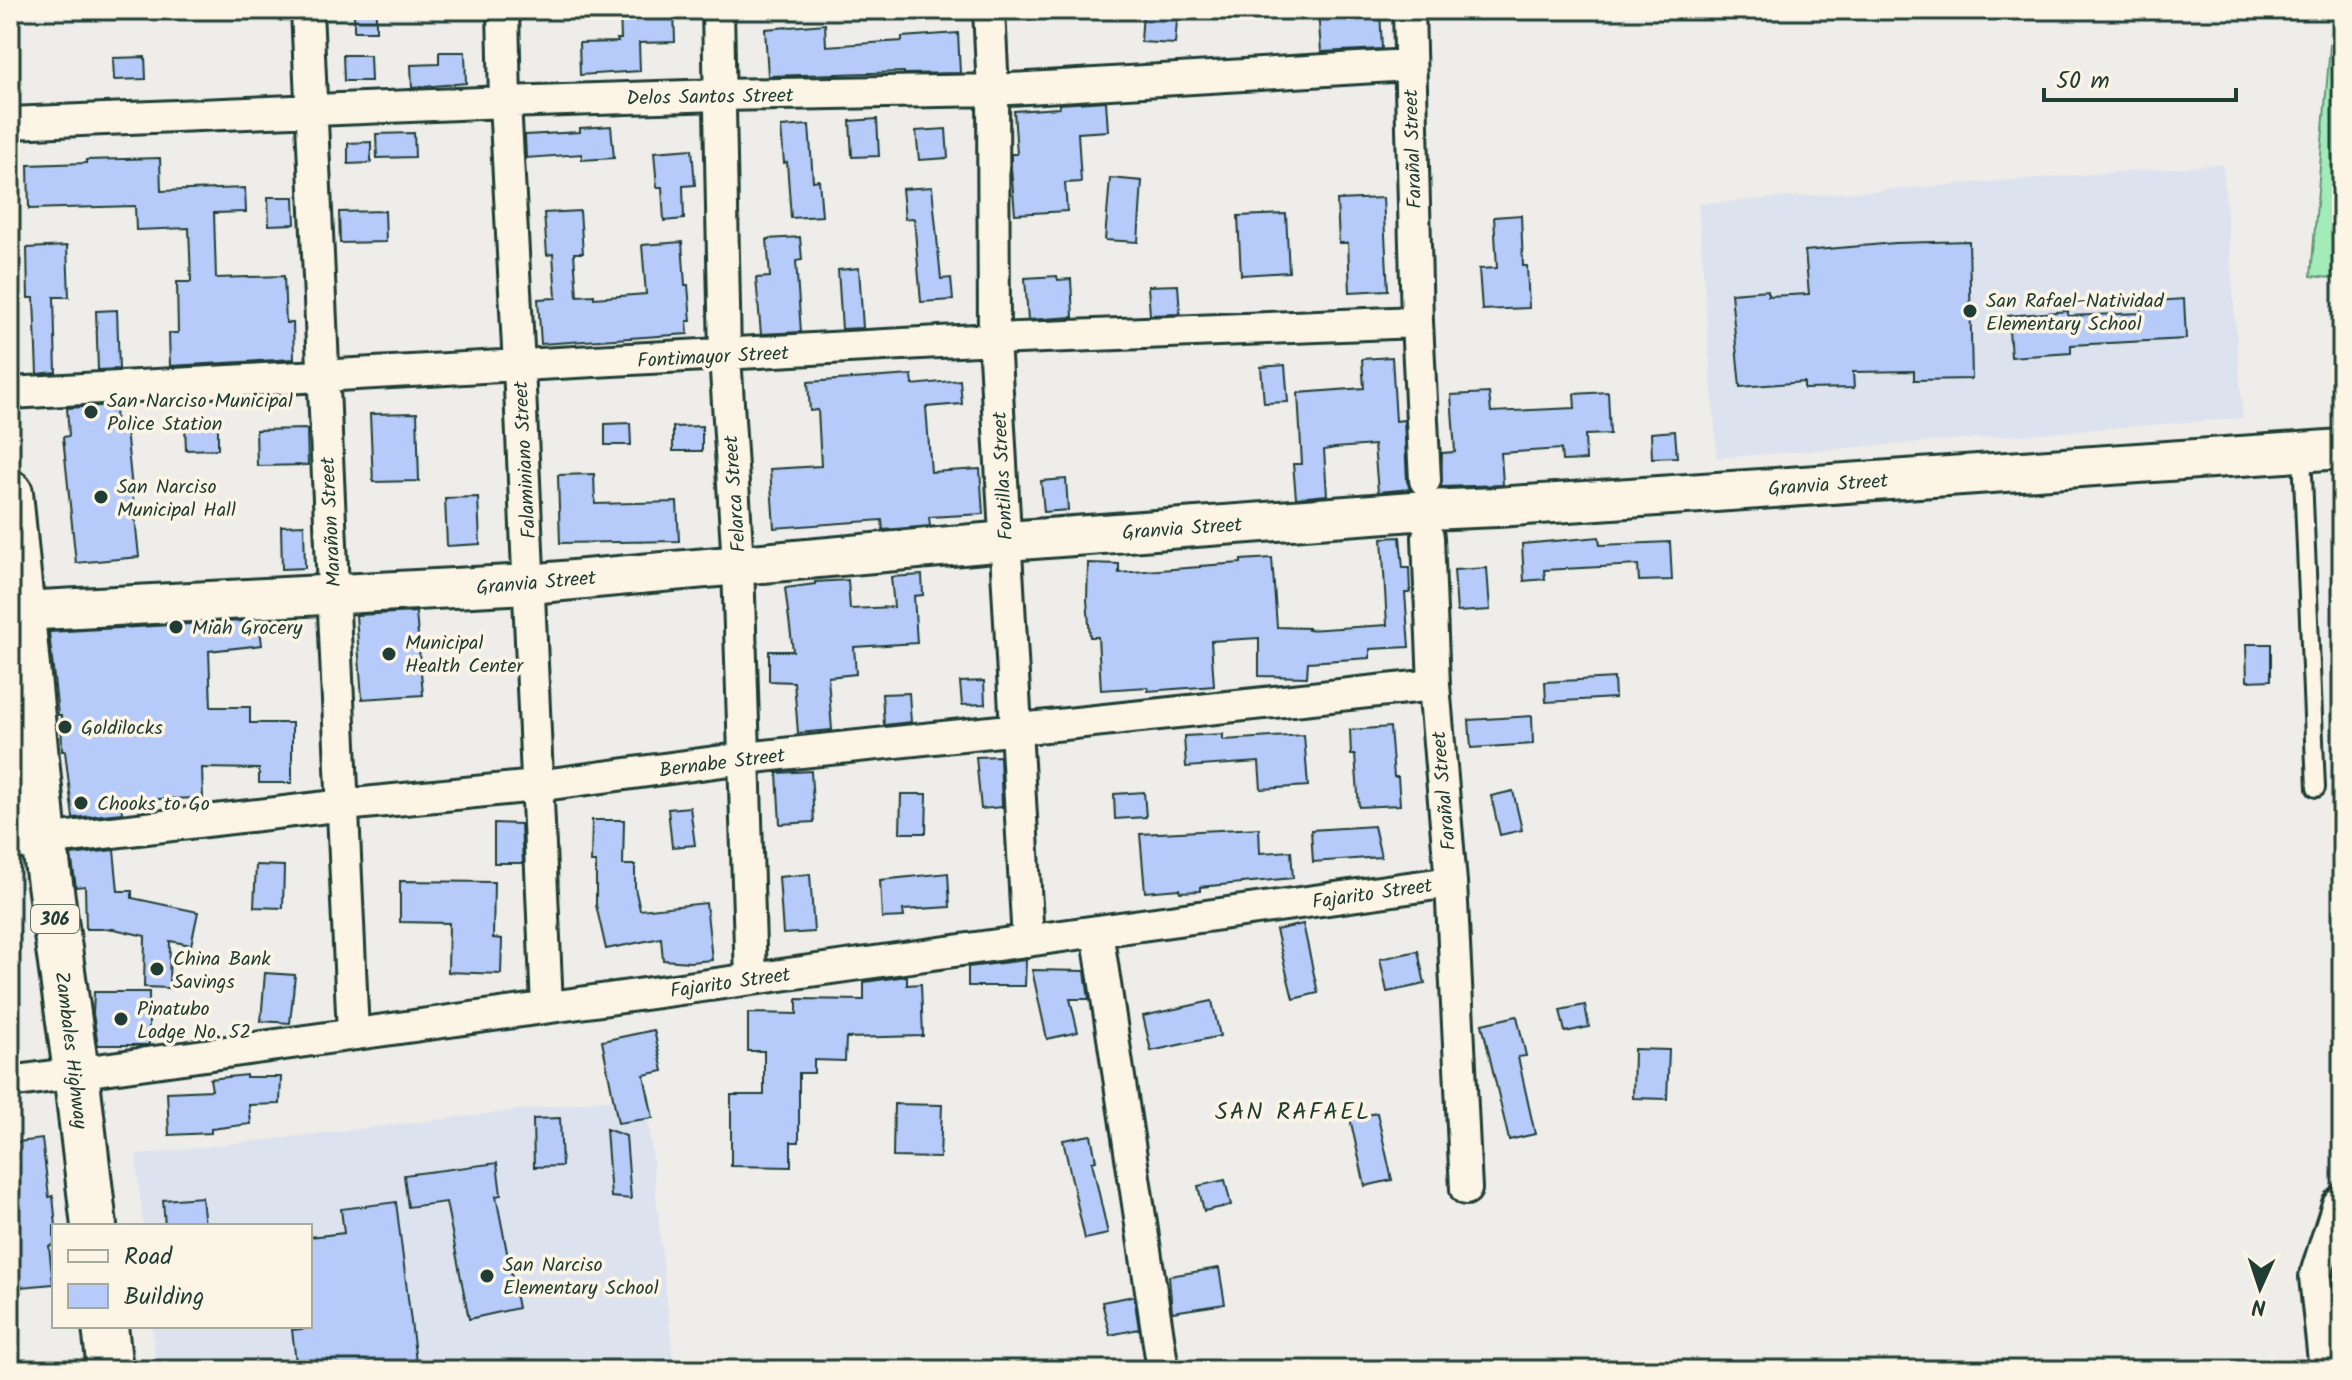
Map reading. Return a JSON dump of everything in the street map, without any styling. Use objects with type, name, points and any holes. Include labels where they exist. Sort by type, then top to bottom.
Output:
[{"type":"main road","name":"Zambales Highway","points":[[10,493],[27,842],[76,1072],[94,1224]]},
{"type":"main road","points":[[105,1328],[110,1370]]},
{"type":"street","name":"Marañon Street","points":[[307,10],[353,1034]]},
{"type":"street","name":"Falaminiano Street","points":[[503,10],[547,1007]]},
{"type":"street","name":"Felarca Street","points":[[718,10],[725,355],[738,564],[751,979]]},
{"type":"street","name":"Fontillas Street","points":[[989,10],[993,90],[994,339],[1028,941]]},
{"type":"street","name":"Farañal Street","points":[[1409,10],[1417,322],[1425,480]]},
{"type":"street","name":"Delos Santos Street","points":[[10,123],[505,102],[993,90],[1409,65]]},
{"type":"street","name":"Fontimayor Street","points":[[10,393],[994,339],[1417,322]]},
{"type":"street","name":"Granvia Street","points":[[16,611],[529,584],[1006,541],[2342,449]]},
{"type":"street","name":"Farañal Street","points":[[1428,537],[1434,685],[1451,882],[1466,1189]]},
{"type":"street","name":"Bernabe Street","points":[[27,842],[536,786],[745,758],[1434,685]]},
{"type":"street","name":"Fajarito Street","points":[[10,1082],[1451,882]]},
{"type":"street","points":[[1097,931],[1163,1370]]},
{"type":"street","points":[[2325,1370],[2315,1277],[2338,1204],[2342,1200]]},
{"type":"lane","points":[[2302,452],[2316,788]]},
{"type":"shaded area","name":"San Rafael-Natividad Elementary School","points":[[2223,164],[2243,418],[1717,458],[1698,204]]},
{"type":"shaded area","name":"San Narciso Elementary School","points":[[646,1095],[674,1370],[156,1370],[152,1328],[312,1328],[312,1224],[143,1224],[136,1155]]},
{"type":"green space","points":[[2342,26],[2342,279],[2311,276],[2331,33]]},
{"type":"building","points":[[620,10],[674,10],[675,42],[639,43],[640,71],[580,75],[579,43],[618,42],[617,39],[621,39]]},
{"type":"building","points":[[1143,10],[1178,10],[1175,44],[1141,42]]},
{"type":"building","points":[[1318,10],[1380,10],[1382,49],[1321,52]]},
{"type":"building","points":[[354,11],[376,11],[376,31],[354,31]]},
{"type":"building","points":[[825,24],[826,46],[902,41],[902,37],[958,33],[960,73],[768,76],[765,29]]},
{"type":"building","points":[[439,52],[465,52],[466,83],[412,88],[411,65],[439,64]]},
{"type":"building","points":[[343,55],[370,55],[371,81],[344,81]]},
{"type":"building","points":[[145,57],[146,79],[114,80],[113,58]]},
{"type":"building","points":[[1106,101],[1108,131],[1078,133],[1081,182],[1065,183],[1067,211],[1015,214],[1011,168],[1011,154],[1017,154],[1014,111]]},
{"type":"building","points":[[877,119],[879,156],[852,157],[850,121]]},
{"type":"building","points":[[809,125],[813,181],[819,180],[822,216],[791,218],[781,127]]},
{"type":"building","points":[[611,126],[614,158],[582,160],[582,154],[526,158],[525,135],[580,132],[580,128]]},
{"type":"building","points":[[946,129],[948,158],[919,160],[916,131]]},
{"type":"building","points":[[414,133],[415,157],[377,158],[376,134]]},
{"type":"building","points":[[371,142],[371,163],[348,164],[348,143]]},
{"type":"building","points":[[692,149],[695,185],[683,186],[684,219],[664,221],[662,187],[657,187],[654,152]]},
{"type":"building","points":[[160,158],[161,191],[245,188],[246,212],[214,213],[216,278],[284,276],[286,323],[293,323],[294,359],[170,366],[169,333],[178,333],[177,282],[191,282],[189,228],[136,230],[135,206],[29,209],[28,165]]},
{"type":"building","points":[[1110,178],[1142,181],[1138,242],[1105,240]]},
{"type":"building","points":[[932,187],[941,279],[951,278],[953,300],[921,302],[914,218],[905,219],[902,189]]},
{"type":"building","points":[[268,197],[294,197],[295,224],[269,225]]},
{"type":"building","points":[[1383,198],[1388,290],[1350,292],[1348,243],[1339,243],[1337,200]]},
{"type":"building","points":[[385,211],[386,242],[340,243],[339,212]]},
{"type":"building","points":[[580,211],[583,253],[574,253],[577,296],[594,295],[594,298],[646,294],[642,245],[682,242],[691,321],[687,321],[688,334],[541,344],[538,299],[556,298],[553,254],[547,255],[544,213]]},
{"type":"building","points":[[1286,214],[1289,272],[1241,275],[1238,216]]},
{"type":"building","points":[[1521,215],[1529,308],[1482,310],[1479,269],[1497,268],[1494,217]]},
{"type":"building","points":[[800,237],[802,260],[796,261],[801,332],[761,334],[756,278],[770,277],[767,239]]},
{"type":"building","points":[[1969,241],[1972,379],[1914,380],[1914,371],[1853,372],[1854,388],[1804,389],[1804,382],[1740,387],[1731,293],[1768,290],[1768,296],[1809,294],[1805,251],[1895,243]]},
{"type":"building","points":[[67,246],[69,297],[54,297],[56,372],[37,374],[34,298],[28,298],[27,248]]},
{"type":"building","points":[[859,268],[863,328],[842,329],[838,270]]},
{"type":"building","points":[[1057,276],[1058,280],[1071,279],[1073,317],[1028,320],[1025,278]]},
{"type":"building","points":[[1178,285],[1180,314],[1150,315],[1148,286]]},
{"type":"building","points":[[2184,299],[2186,339],[2071,345],[2071,353],[2011,357],[2008,316],[2068,311],[2068,316],[2142,313],[2141,302]]},
{"type":"building","points":[[117,310],[119,369],[98,370],[96,311]]},
{"type":"building","points":[[1392,357],[1396,421],[1404,420],[1410,489],[1378,492],[1374,445],[1335,448],[1324,450],[1327,495],[1296,498],[1293,464],[1302,464],[1298,393],[1364,388],[1362,359]]},
{"type":"building","points":[[1285,365],[1288,402],[1264,403],[1261,367]]},
{"type":"building","points":[[912,375],[913,385],[960,380],[962,404],[926,407],[931,472],[980,469],[983,514],[929,517],[930,526],[883,530],[882,520],[774,528],[770,469],[821,466],[818,410],[810,411],[808,382]]},
{"type":"building","points":[[1608,392],[1610,434],[1585,435],[1586,460],[1562,461],[1561,449],[1501,453],[1503,485],[1441,487],[1442,453],[1455,452],[1451,395],[1489,393],[1491,412],[1575,408],[1574,394]]},
{"type":"building","name":"San Narciso Municipal Hall","points":[[115,405],[116,431],[126,430],[139,557],[76,563],[63,437],[69,436],[67,408]]},
{"type":"building","points":[[417,413],[419,481],[373,482],[370,414]]},
{"type":"building","points":[[218,422],[218,449],[186,450],[185,423]]},
{"type":"building","points":[[630,423],[631,445],[605,445],[605,424]]},
{"type":"building","points":[[702,426],[702,451],[673,451],[673,427]]},
{"type":"building","points":[[307,429],[308,465],[257,466],[256,430]]},
{"type":"building","points":[[1675,431],[1677,457],[1652,458],[1651,433]]},
{"type":"building","points":[[594,474],[595,504],[677,502],[679,541],[560,543],[558,475]]},
{"type":"building","points":[[1066,479],[1068,510],[1044,512],[1041,481]]},
{"type":"building","points":[[478,497],[480,544],[447,546],[445,498]]},
{"type":"building","points":[[304,525],[305,568],[282,569],[281,526]]},
{"type":"building","points":[[1400,537],[1403,568],[1409,568],[1410,593],[1405,593],[1409,647],[1370,649],[1370,658],[1308,662],[1307,677],[1259,676],[1259,638],[1211,641],[1214,686],[1148,691],[1148,687],[1101,690],[1098,637],[1090,637],[1088,563],[1119,564],[1119,573],[1272,558],[1277,627],[1308,630],[1387,625],[1382,538]]},
{"type":"building","points":[[1599,537],[1600,545],[1670,542],[1672,580],[1639,581],[1638,565],[1544,570],[1545,579],[1524,581],[1522,544]]},
{"type":"building","points":[[1487,568],[1490,610],[1457,612],[1454,570]]},
{"type":"building","points":[[922,575],[923,595],[914,596],[917,643],[854,647],[856,674],[828,677],[832,730],[798,733],[794,682],[769,681],[769,651],[793,651],[785,588],[848,580],[850,609],[894,607],[891,577]]},
{"type":"building","name":"Municipal Health Center","points":[[416,612],[423,695],[362,699],[356,615]]},
{"type":"building","points":[[259,620],[262,645],[209,651],[211,707],[250,707],[250,723],[292,723],[292,783],[259,783],[259,769],[202,768],[203,798],[121,800],[122,813],[73,818],[49,632]]},
{"type":"building","points":[[2246,644],[2271,644],[2271,680],[2247,681]]},
{"type":"building","points":[[1614,678],[1615,698],[1546,702],[1545,682]]},
{"type":"building","points":[[984,681],[985,704],[962,705],[960,682]]},
{"type":"building","points":[[909,693],[911,722],[884,725],[882,694]]},
{"type":"building","points":[[1532,716],[1533,744],[1471,748],[1469,720]]},
{"type":"building","points":[[1390,727],[1400,805],[1359,807],[1350,730]]},
{"type":"building","points":[[1223,734],[1223,740],[1304,735],[1308,786],[1261,789],[1259,762],[1186,767],[1184,736]]},
{"type":"building","points":[[1000,756],[1002,807],[981,809],[976,757]]},
{"type":"building","points":[[811,771],[814,822],[780,824],[777,773]]},
{"type":"building","points":[[1513,791],[1522,830],[1500,835],[1491,796]]},
{"type":"building","points":[[1144,792],[1146,817],[1115,819],[1114,794]]},
{"type":"building","points":[[901,794],[927,794],[926,833],[900,833]]},
{"type":"building","points":[[690,807],[695,845],[672,847],[668,809]]},
{"type":"building","points":[[592,820],[624,820],[623,865],[635,865],[635,888],[640,910],[706,903],[712,960],[663,960],[661,938],[606,949],[596,905],[596,862],[591,862]]},
{"type":"building","points":[[494,823],[521,824],[523,863],[494,863]]},
{"type":"building","points":[[1374,826],[1381,857],[1313,862],[1311,830]]},
{"type":"building","points":[[1259,828],[1260,853],[1291,851],[1293,878],[1200,887],[1200,891],[1145,892],[1140,834]]},
{"type":"building","points":[[114,850],[118,891],[132,891],[132,898],[198,912],[191,945],[170,941],[169,988],[144,987],[145,936],[114,929],[86,929],[85,886],[76,887],[71,855]]},
{"type":"building","points":[[256,865],[284,866],[283,908],[254,907]]},
{"type":"building","points":[[948,873],[950,907],[903,910],[904,917],[882,918],[880,880]]},
{"type":"building","points":[[810,874],[814,932],[783,934],[779,877]]},
{"type":"building","points":[[400,881],[494,882],[493,938],[502,939],[501,974],[448,972],[449,923],[400,922]]},
{"type":"building","points":[[1303,924],[1318,993],[1293,999],[1276,930]]},
{"type":"building","points":[[1418,951],[1425,984],[1387,992],[1380,959]]},
{"type":"building","points":[[1026,960],[1025,986],[968,986],[968,967]]},
{"type":"building","points":[[1032,970],[1085,971],[1089,999],[1070,999],[1078,1032],[1047,1039]]},
{"type":"building","points":[[265,973],[295,975],[290,1023],[261,1021]]},
{"type":"building","points":[[907,976],[907,985],[921,984],[923,1036],[846,1038],[845,1061],[814,1060],[814,1073],[799,1073],[799,1142],[791,1142],[791,1167],[731,1166],[731,1095],[764,1095],[764,1051],[748,1051],[748,1013],[797,1014],[797,999],[864,1000],[864,982]]},
{"type":"building","name":"Pinatubo Lodge No. 52","points":[[94,992],[149,992],[149,1045],[98,1045],[93,1014]]},
{"type":"building","points":[[1212,1001],[1220,1036],[1151,1051],[1143,1016]]},
{"type":"building","points":[[1585,1005],[1589,1027],[1565,1032],[1560,1010]]},
{"type":"building","points":[[1517,1016],[1526,1056],[1518,1057],[1535,1134],[1509,1140],[1482,1024]]},
{"type":"building","points":[[654,1030],[663,1071],[644,1075],[653,1118],[618,1123],[602,1041]]},
{"type":"building","points":[[1634,1049],[1669,1050],[1667,1099],[1633,1098]]},
{"type":"building","points":[[246,1075],[281,1077],[280,1104],[249,1105],[251,1124],[211,1129],[211,1133],[169,1135],[167,1092],[212,1090],[210,1079]]},
{"type":"building","points":[[894,1104],[942,1105],[940,1158],[893,1157]]},
{"type":"building","points":[[1377,1113],[1392,1180],[1365,1186],[1350,1118]]},
{"type":"building","points":[[560,1118],[562,1166],[534,1167],[533,1119]]},
{"type":"building","points":[[606,1129],[626,1136],[631,1199],[611,1197]]},
{"type":"building","points":[[1091,1135],[1096,1161],[1092,1162],[1108,1234],[1085,1239],[1063,1140]]},
{"type":"building","points":[[42,1139],[56,1224],[52,1224],[52,1245],[49,1246],[52,1284],[10,1288],[10,1143]]},
{"type":"building","points":[[497,1163],[501,1195],[496,1196],[518,1308],[469,1319],[446,1202],[408,1207],[404,1175]]},
{"type":"building","points":[[1225,1180],[1231,1205],[1204,1211],[1198,1186]]},
{"type":"building","points":[[202,1197],[205,1224],[165,1224],[163,1200]]},
{"type":"building","points":[[396,1202],[417,1370],[297,1370],[292,1330],[312,1328],[312,1237],[344,1233],[341,1209]]},
{"type":"building","points":[[1219,1268],[1225,1304],[1172,1312],[1169,1276]]},
{"type":"building","points":[[1134,1296],[1139,1329],[1110,1335],[1102,1302]]},
{"type":"place","name":"San Rafael-Natividad Elementary School","points":[[1970,311]]},
{"type":"place","name":"San Narciso Municipal Police Station","points":[[91,412]]},
{"type":"place","name":"San Narciso Municipal Hall","points":[[101,497]]},
{"type":"place","name":"Miah Grocery","points":[[176,627]]},
{"type":"place","name":"Municipal Health Center","points":[[389,654]]},
{"type":"place","name":"Goldilocks","points":[[65,727]]},
{"type":"place","name":"Chooks to Go","points":[[81,803]]},
{"type":"place","name":"China Bank Savings","points":[[157,969]]},
{"type":"place","name":"Pinatubo Lodge No. 52","points":[[121,1019]]},
{"type":"place","name":"San Narciso Elementary School","points":[[487,1276]]},
{"type":"district","name":"SAN RAFAEL","points":[[1293,1111]]}]
